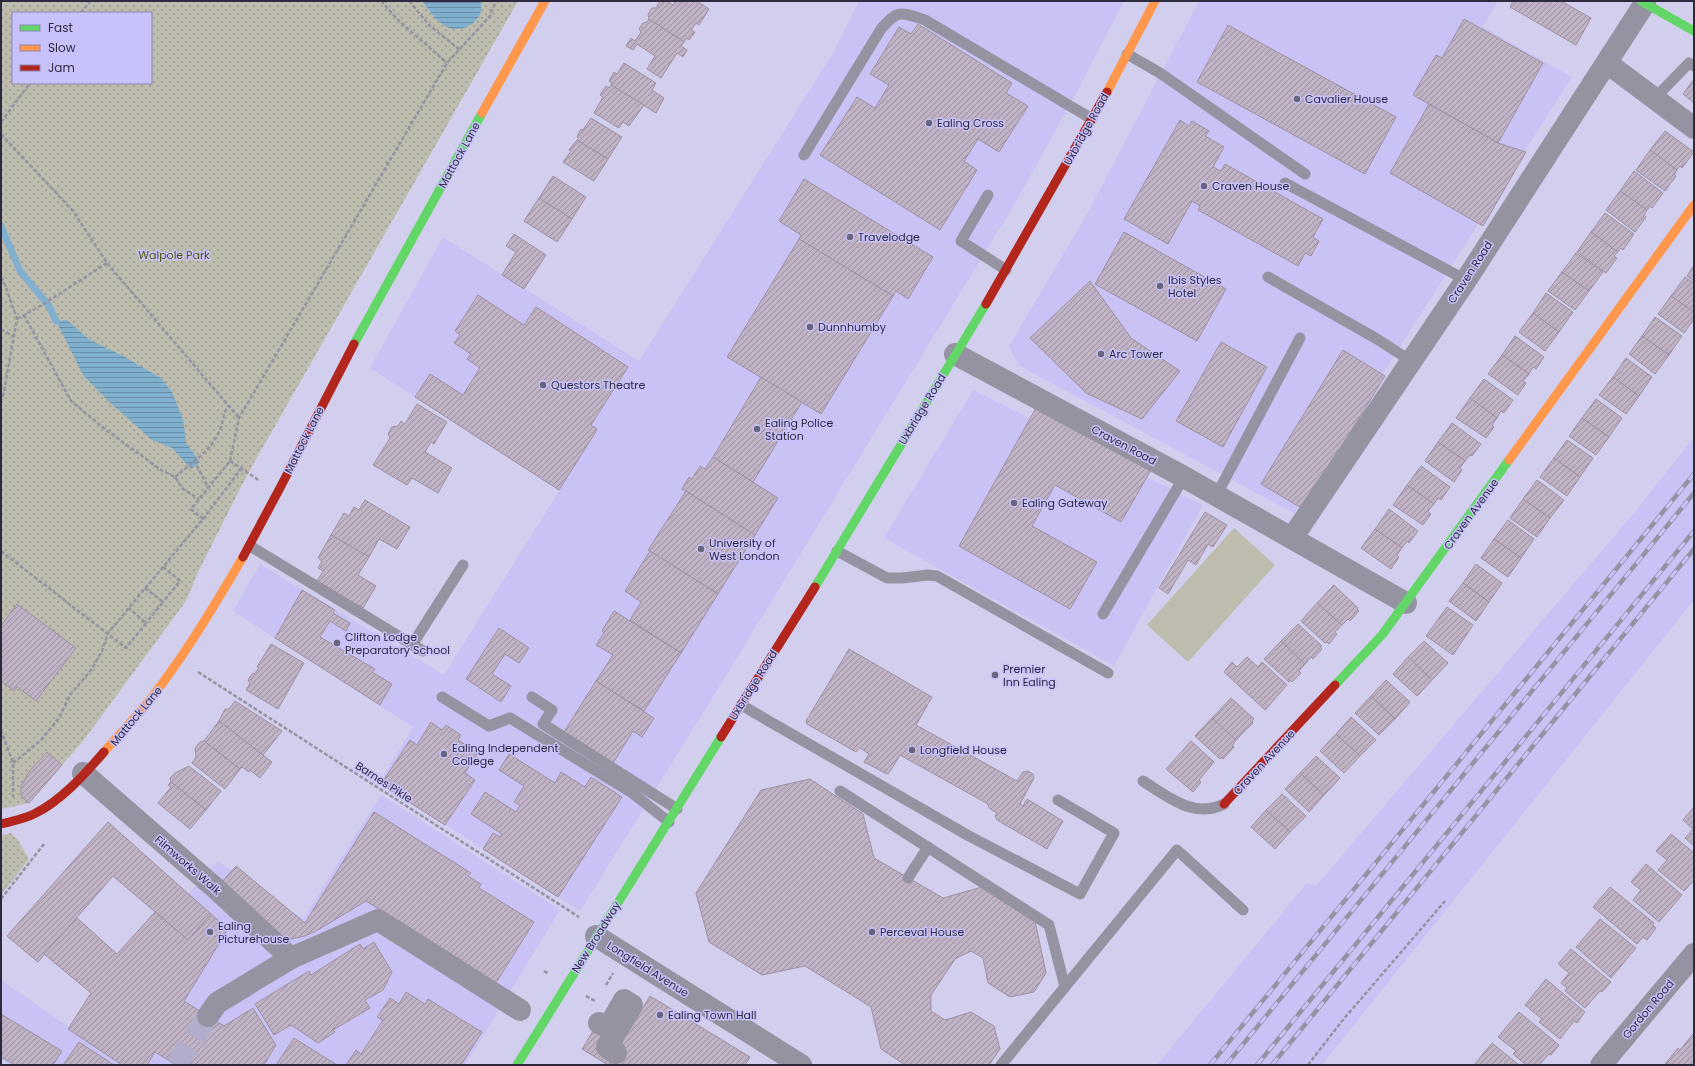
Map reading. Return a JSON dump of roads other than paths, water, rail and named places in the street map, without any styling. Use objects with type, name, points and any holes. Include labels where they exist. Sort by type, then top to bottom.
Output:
[{"type":"street","name":"Mattock Lane","points":[[1,824],[21,819],[40,811],[83,773],[140,713],[162,685],[218,601],[250,546],[301,443],[371,311],[545,1]]},
{"type":"street","name":"Uxbridge Road","points":[[677,809],[837,550],[1006,270],[1092,119],[1153,2]]},
{"type":"street","points":[[1643,2],[1694,31]]},
{"type":"street","name":"Craven Road","points":[[1292,538],[1466,280],[1607,63],[1643,2]]},
{"type":"street","points":[[1607,63],[1694,128]]},
{"type":"street","name":"Craven Avenue","points":[[1224,804],[1382,635],[1694,205]]},
{"type":"street","name":"Craven Road","points":[[955,354],[1184,477],[1406,603]]},
{"type":"street","name":"Filmworks Walk","points":[[83,773],[213,886],[291,958]]},
{"type":"street","name":"New Broadway","points":[[517,1065],[596,936],[677,809]]},
{"type":"street","points":[[208,1016],[217,1003],[291,958],[378,920],[520,1010]]},
{"type":"street","name":"Longfield Avenue","points":[[596,936],[801,1065]]},
{"type":"street","name":"Gordon Road","points":[[1602,1065],[1694,954]]},
{"type":"street","points":[[599,1023],[608,1028],[624,1000],[632,1005],[607,1047],[616,1053]]},
{"type":"lane","points":[[804,155],[881,29],[892,16],[905,14],[925,20],[1092,119]]},
{"type":"lane","points":[[1127,54],[1160,73],[1305,174]]},
{"type":"lane","points":[[1655,98],[1689,63],[1694,66]]},
{"type":"lane","points":[[1285,183],[1466,280]]},
{"type":"lane","points":[[988,195],[961,241],[1006,270]]},
{"type":"lane","points":[[1268,277],[1377,339],[1411,361]]},
{"type":"lane","points":[[1216,496],[1300,338]]},
{"type":"lane","points":[[1103,614],[1184,477]]},
{"type":"lane","points":[[250,546],[423,651]]},
{"type":"lane","points":[[837,550],[887,578],[928,575],[937,576],[1108,673]]},
{"type":"lane","points":[[412,645],[463,565]]},
{"type":"lane","points":[[442,697],[489,726],[510,718],[631,792],[669,822]]},
{"type":"lane","points":[[532,697],[552,710],[543,724],[677,809]]},
{"type":"lane","points":[[741,705],[969,836],[1080,894],[1114,833],[1058,800]]},
{"type":"lane","points":[[1143,781],[1179,804],[1196,809],[1216,808],[1224,804]]},
{"type":"lane","points":[[840,791],[1049,925],[1065,987]]},
{"type":"lane","points":[[908,878],[928,847]]},
{"type":"lane","points":[[1001,1065],[1177,850],[1243,910]]},
{"type":"water","points":[[422,1],[481,1],[481,11],[476,20],[467,27],[456,29],[450,28],[438,21]]},
{"type":"water","points":[[67,320],[90,340],[123,356],[161,378],[172,392],[183,419],[186,443],[200,462],[191,469],[172,448],[152,440],[107,400],[83,375],[56,321]]},
{"type":"waterway","points":[[1,226],[20,271],[49,306],[56,321]]},
{"type":"tunnel","points":[[176,1065],[208,1016]]},
{"type":"railway","points":[[1210,1065],[1694,474]]},
{"type":"railway","points":[[1226,1065],[1694,493]]},
{"type":"railway","points":[[1257,1065],[1694,531]]},
{"type":"railway","points":[[1272,1065],[1694,549]]},
{"type":"place","name":"Cavalier House","points":[[1297,99]]},
{"type":"place","name":"Ealing Cross","points":[[929,123]]},
{"type":"place","name":"Craven House","points":[[1204,186]]},
{"type":"place","name":"Travelodge","points":[[850,237]]},
{"type":"place","name":"Ibis Styles Hotel","points":[[1160,286]]},
{"type":"place","name":"Dunnhumby","points":[[810,327]]},
{"type":"place","name":"Arc Tower","points":[[1101,354]]},
{"type":"place","name":"Questors Theatre","points":[[543,385]]},
{"type":"place","name":"Ealing Police Station","points":[[757,429]]},
{"type":"place","name":"Ealing Gateway","points":[[1014,503]]},
{"type":"place","name":"University of West London","points":[[701,549]]},
{"type":"place","name":"Clifton Lodge Preparatory School","points":[[337,643]]},
{"type":"place","name":"Premier Inn Ealing","points":[[995,675]]},
{"type":"place","name":"Longfield House","points":[[912,750]]},
{"type":"place","name":"Ealing Independent College","points":[[444,754]]},
{"type":"place","name":"Ealing Picturehouse","points":[[210,932]]},
{"type":"place","name":"Perceval House","points":[[872,932]]},
{"type":"place","name":"Ealing Town Hall","points":[[660,1015]]},
{"type":"park label","name":"Walpole Park","points":[[174,255]]}]
